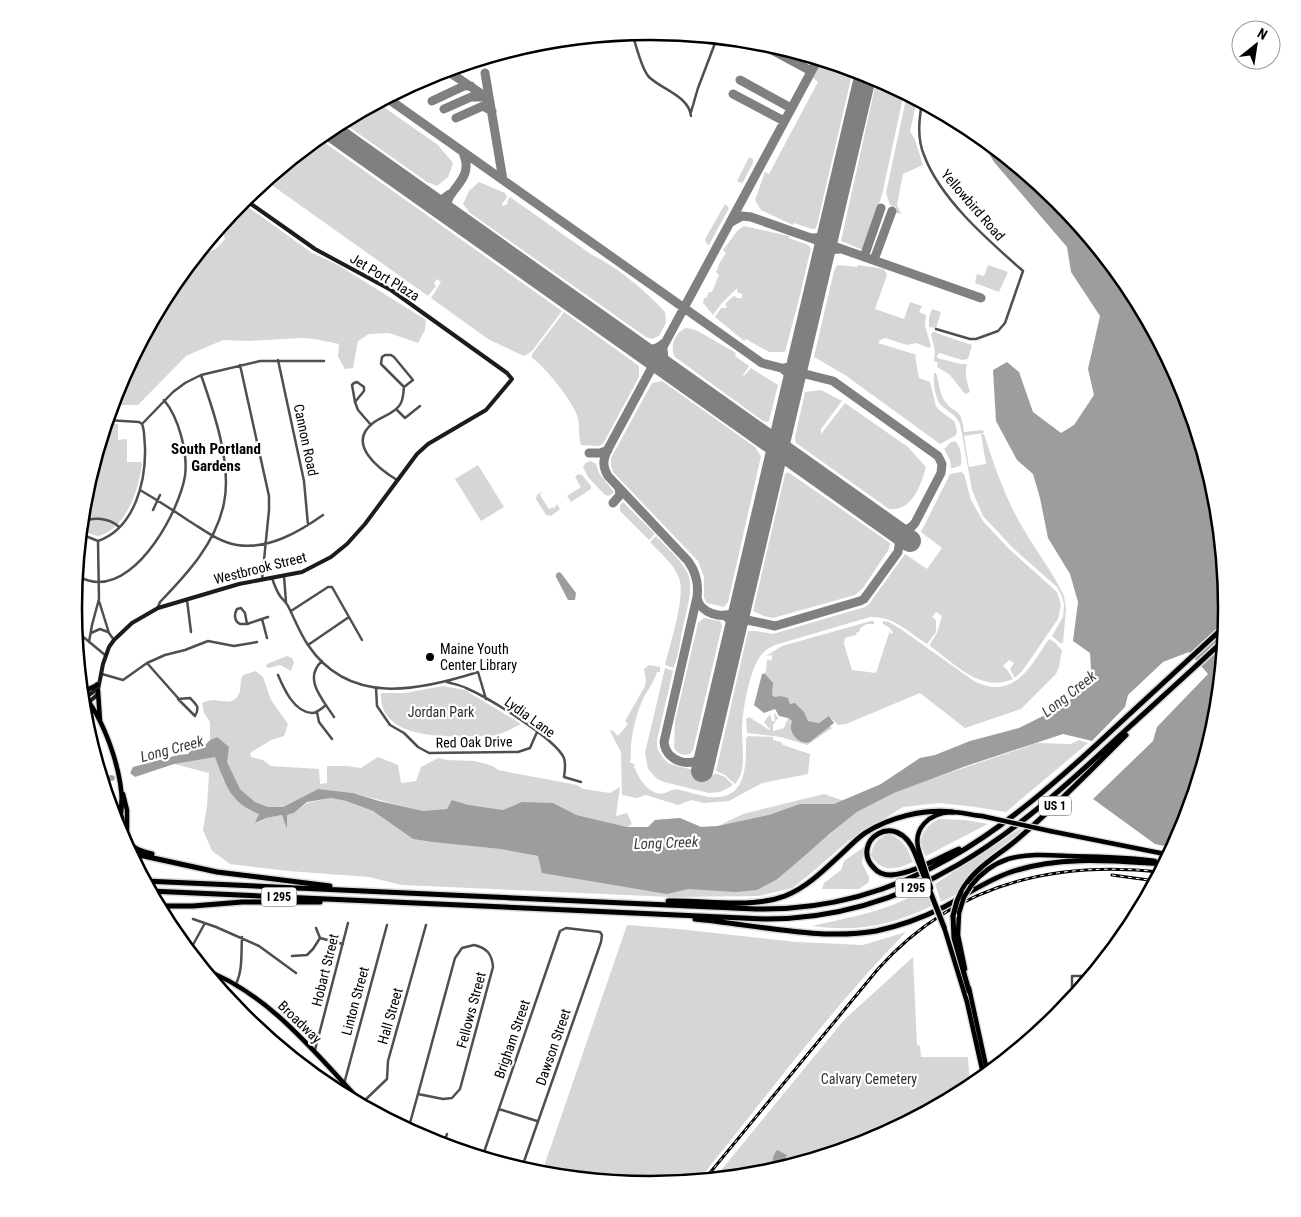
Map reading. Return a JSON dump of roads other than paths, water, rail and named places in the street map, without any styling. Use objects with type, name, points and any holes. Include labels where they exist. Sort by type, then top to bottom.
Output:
[{"type":"highway","name":"I 295","points":[[152,881],[768,909],[804,907],[839,902],[874,893],[907,880],[939,864],[1014,816],[1047,790],[1218,632]]},
{"type":"highway","name":"I 295","points":[[157,891],[760,919],[791,918],[840,912],[897,895],[950,869],[1006,834],[1057,794],[1218,645]]},
{"type":"highway","name":"US 1","points":[[969,991],[954,938],[953,916],[961,892],[978,870],[1019,838],[1065,796],[1128,733],[1144,714]]},
{"type":"highway","points":[[121,814],[122,800]]},
{"type":"highway","points":[[648,903],[671,901],[752,902],[779,898],[790,894],[808,883],[859,838],[877,826],[917,814],[952,812]]},
{"type":"highway","points":[[944,927],[917,852],[905,836],[888,830],[872,838],[867,853],[869,862],[875,870],[885,875],[911,870],[980,839]]},
{"type":"highway","points":[[135,847],[188,866]]},
{"type":"highway","points":[[139,855],[223,872],[323,884],[340,889]]},
{"type":"highway","points":[[627,913],[820,933],[859,933],[889,928],[916,920],[998,877],[1033,865],[1105,861],[1159,863]]},
{"type":"highway","points":[[166,906],[242,902],[408,903]]},
{"type":"main road","points":[[88,689],[97,684]]},
{"type":"main road","points":[[98,692],[101,725]]},
{"type":"main road","points":[[91,705],[117,765],[126,804],[127,830]]},
{"type":"main road","points":[[122,790],[122,818]]},
{"type":"main road","points":[[917,852],[918,835],[924,823],[933,817],[952,812],[982,816],[1163,854]]},
{"type":"main road","points":[[969,991],[958,935],[959,913],[964,898],[971,886],[990,867],[1020,856],[1043,855],[1099,857],[1159,862]]},
{"type":"main road","points":[[944,927],[968,1002],[982,1070]]},
{"type":"main road","name":"Broadway","points":[[216,974],[236,984],[265,1004],[351,1091]]},
{"type":"main road","name":"US 1","points":[[969,991],[986,1067]]},
{"type":"street","points":[[635,40],[647,75],[686,104],[691,116],[698,88],[715,44]]},
{"type":"street","name":"Yellowbird Road","points":[[921,109],[919,118],[923,154],[932,173],[945,192],[985,238],[1023,271],[1005,323],[998,331],[976,339],[970,339],[936,329]]},
{"type":"street","name":"Jet Port Plaza","points":[[252,204],[315,249],[396,294],[508,373],[512,378]]},
{"type":"street","points":[[397,481],[373,463],[366,453],[364,439],[366,431],[371,425],[396,409],[402,401],[404,387],[413,380],[391,355],[382,357],[380,361],[382,366],[404,387]]},
{"type":"street","name":"Cannon Road","points":[[278,360],[304,482],[308,525]]},
{"type":"street","points":[[87,536],[98,541],[108,537],[119,527],[132,510],[140,490],[145,451],[142,424],[164,400],[185,383],[201,375],[260,361],[324,361]]},
{"type":"street","points":[[240,365],[268,496],[269,510],[262,580]]},
{"type":"street","points":[[158,608],[160,602],[186,575],[212,535],[222,510],[226,485],[221,444],[211,403],[201,375]]},
{"type":"street","name":"Westbrook Street","points":[[89,698],[97,684],[105,655],[114,640],[132,623],[158,608],[238,584],[284,576],[312,568],[340,550],[365,524],[417,454],[428,444],[486,410],[512,378]]},
{"type":"street","points":[[355,402],[364,391],[364,388],[357,382],[354,382],[352,385],[355,402],[358,410],[371,425]]},
{"type":"street","points":[[83,578],[99,582],[110,580],[126,573],[150,549],[174,511],[183,485],[184,464],[177,421],[164,400]]},
{"type":"street","points":[[396,409],[405,418],[420,406]]},
{"type":"street","points":[[114,420],[139,422],[142,424]]},
{"type":"street","points":[[140,490],[212,535],[238,545],[251,546],[292,534],[322,515]]},
{"type":"street","points":[[153,510],[160,495]]},
{"type":"street","points":[[89,520],[103,519],[114,522],[119,527]]},
{"type":"street","points":[[89,642],[99,599],[98,541]]},
{"type":"street","points":[[284,576],[286,602]]},
{"type":"street","points":[[272,578],[308,645],[322,661],[348,679],[376,688],[396,690],[446,682],[478,672],[486,699]]},
{"type":"street","points":[[291,611],[328,587],[332,588],[362,640]]},
{"type":"street","points":[[99,599],[109,633],[114,640]]},
{"type":"street","points":[[188,600],[191,632]]},
{"type":"street","points":[[247,624],[244,610],[241,608],[237,609],[235,616],[240,624],[247,624],[268,617]]},
{"type":"street","points":[[308,645],[349,617]]},
{"type":"street","points":[[262,619],[267,638]]},
{"type":"street","points":[[91,633],[100,629],[109,633]]},
{"type":"street","points":[[83,637],[105,655]]},
{"type":"street","points":[[100,673],[123,680],[147,663],[208,641],[234,646],[257,642]]},
{"type":"street","points":[[322,661],[314,670],[314,683],[316,690],[334,717]]},
{"type":"street","points":[[147,663],[178,699],[195,716],[199,710],[198,706],[190,698],[178,699]]},
{"type":"street","points":[[278,675],[287,694],[296,704],[311,713],[317,712],[326,705]]},
{"type":"street","name":"Lydia Lane","points":[[446,682],[465,687],[526,723],[558,750],[563,757],[566,766],[564,777],[581,782]]},
{"type":"street","name":"Westbrook Street","points":[[97,684],[98,692]]},
{"type":"street","name":"Red Oak Drive","points":[[376,688],[377,706],[390,725],[404,733],[418,748],[429,753],[518,752],[530,748],[537,732]]},
{"type":"street","points":[[90,699],[96,696],[98,692]]},
{"type":"street","points":[[317,712],[320,722],[332,739]]},
{"type":"street","points":[[193,919],[242,937],[259,946],[296,973]]},
{"type":"street","points":[[193,946],[205,923]]},
{"type":"street","name":"Hobart Street","points":[[314,1052],[348,923]]},
{"type":"street","name":"Linton Street","points":[[344,1084],[387,925]]},
{"type":"street","name":"Hall Street","points":[[365,1100],[387,1079],[388,1061],[426,925]]},
{"type":"street","points":[[316,928],[320,938]]},
{"type":"street","name":"Dawson Street","points":[[524,1162],[601,942],[602,935],[600,932],[563,929]]},
{"type":"street","name":"Brigham Street","points":[[484,1152],[560,931],[563,929]]},
{"type":"street","points":[[236,984],[241,962],[242,937]]},
{"type":"street","points":[[320,938],[343,944]]},
{"type":"street","points":[[292,956],[308,955],[320,938]]},
{"type":"street","name":"Fellows Street","points":[[410,1123],[455,958],[465,946],[480,946],[490,954],[493,967],[460,1089],[452,1098],[443,1099],[418,1094]]},
{"type":"street","points":[[1072,989],[1072,976],[1084,976]]},
{"type":"street","points":[[499,1108],[538,1122]]},
{"type":"street","points":[[445,1139],[447,1134]]},
{"type":"water","points":[[987,150],[1025,181],[1052,207],[1102,262],[1143,324],[1160,357],[1176,391],[1200,461],[1214,534],[1218,571],[1218,646],[1214,683],[1200,756],[1176,826],[1166,846],[1155,844],[1093,799],[1153,741],[1157,727],[1208,674],[1189,652],[1163,662],[1128,695],[1125,707],[1092,741],[1063,734],[966,766],[894,793],[857,812],[776,880],[757,890],[736,892],[688,889],[667,894],[542,873],[538,856],[500,849],[413,839],[373,811],[346,801],[331,798],[307,802],[294,813],[287,815],[287,829],[282,815],[266,818],[255,823],[259,814],[241,804],[230,792],[215,757],[174,764],[135,777],[130,773],[133,767],[188,754],[195,745],[205,745],[217,737],[229,747],[227,762],[240,789],[255,802],[268,807],[283,807],[318,789],[353,793],[423,811],[447,809],[452,800],[468,805],[503,810],[522,802],[553,803],[576,815],[627,827],[648,827],[655,820],[680,818],[701,827],[718,826],[769,815],[800,804],[834,804],[881,784],[920,758],[935,755],[970,741],[1019,728],[1053,711],[1092,685],[1090,653],[1073,641],[1078,602],[1070,574],[1048,538],[1033,474],[1017,460],[996,421],[993,370],[1007,362],[1019,372],[1033,412],[1061,433],[1074,425],[1094,395],[1088,369],[1100,316],[1071,272],[1067,247],[994,162]]},
{"type":"water","points":[[559,572],[576,593],[575,600],[568,600],[556,577],[556,574]]},
{"type":"water","points":[[762,674],[765,674],[773,683],[772,695],[788,698],[790,704],[795,703],[804,712],[808,721],[819,723],[829,716],[834,723],[810,742],[798,740],[792,732],[792,721],[779,716],[775,709],[764,713],[754,705]]},
{"type":"water","points":[[777,1150],[787,1155],[783,1161],[773,1163]]},
{"type":"waterway","name":"Long Creek","points":[[108,778],[112,778]]},
{"type":"railway","points":[[709,1174],[878,969],[907,940],[939,917],[972,898],[1007,884],[1043,875],[1081,870],[1121,869],[1154,871]]},
{"type":"railway","points":[[1112,875],[1150,880]]},
{"type":"place","name":"Maine Youth Center Library","points":[[430,657]]},
{"type":"district","name":"South Portland Gardens","points":[[216,458]]},
{"type":"park label","name":"Jordan Park","points":[[441,712]]},
{"type":"park label","name":"Calvary Cemetery","points":[[869,1079]]}]
